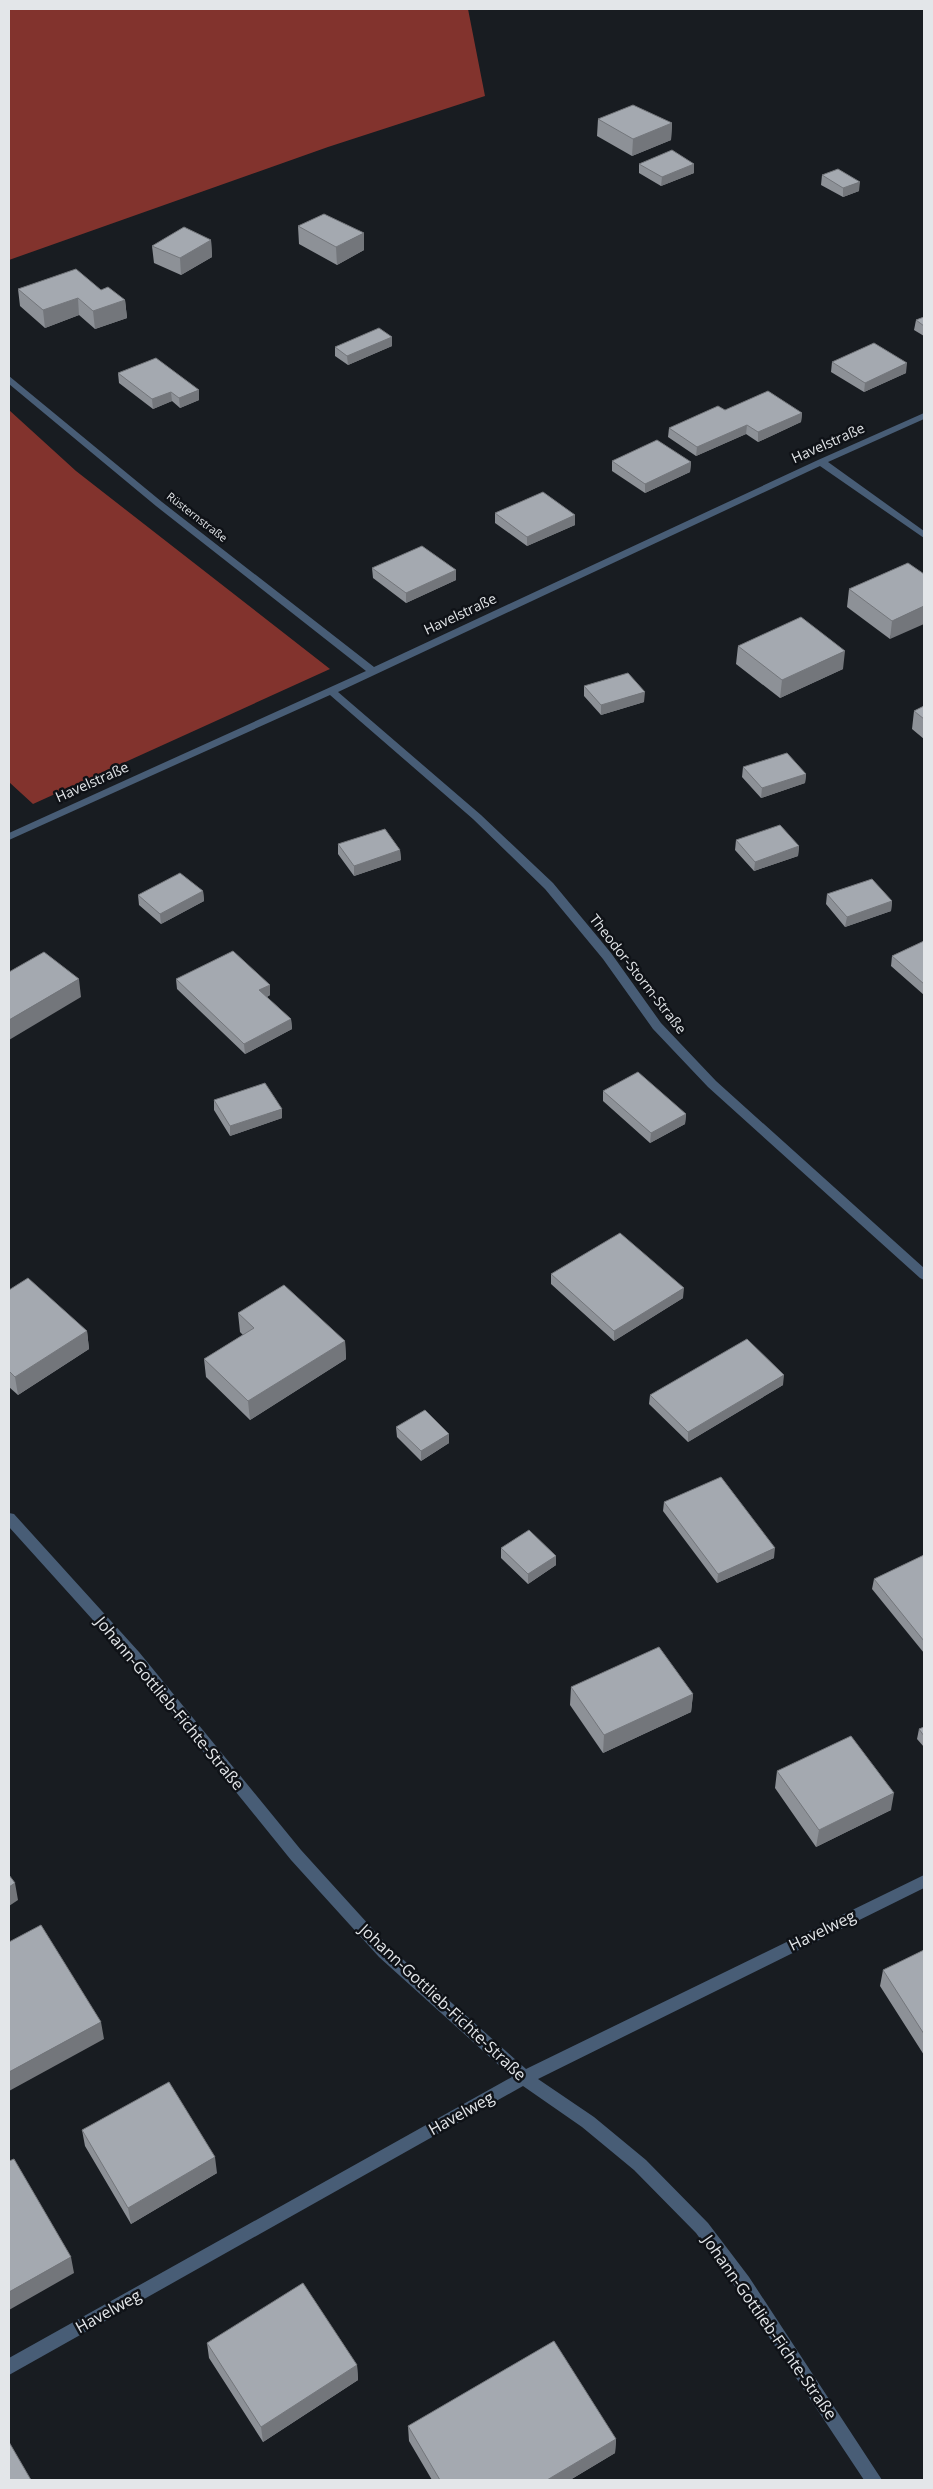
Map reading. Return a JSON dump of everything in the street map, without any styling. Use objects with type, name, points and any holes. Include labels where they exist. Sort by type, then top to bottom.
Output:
[{"type":"street","name":"Rüsternstraße","points":[[9,379],[159,504],[373,671]]},
{"type":"street","name":"Havelstraße","points":[[9,837],[331,691],[821,462],[924,416]]},
{"type":"street","points":[[821,462],[924,534]]},
{"type":"street","name":"Theodor-Storm-Straße","points":[[331,691],[477,817],[549,886],[607,956],[656,1026],[712,1084],[924,1275]]},
{"type":"street","name":"Johann-Gottlieb-Fichte-Straße","points":[[9,1518],[134,1656],[296,1855],[384,1952],[524,2078],[588,2122],[640,2165],[702,2228],[743,2283],[874,2480]]},
{"type":"street","name":"Havelweg","points":[[9,2367],[524,2078],[924,1881]]},
{"type":"shaded area","points":[[9,9],[468,9],[485,96],[328,147],[9,260]]},
{"type":"shaded area","points":[[9,410],[76,471],[330,669],[33,804],[9,782]]},
{"type":"building","points":[[633,105],[672,123],[633,139],[598,119]]},
{"type":"building","points":[[672,150],[694,164],[662,177],[639,164]]},
{"type":"building","points":[[838,169],[860,182],[843,188],[822,175]]},
{"type":"building","points":[[324,214],[364,233],[336,247],[298,226]]},
{"type":"building","points":[[184,227],[211,240],[180,258],[152,246]]},
{"type":"building","points":[[76,269],[101,290],[108,287],[125,300],[93,311],[78,298],[43,310],[18,289]]},
{"type":"building","points":[[924,317],[924,326],[916,320]]},
{"type":"building","points":[[379,328],[392,337],[347,356],[335,347]]},
{"type":"building","points":[[874,343],[907,363],[865,383],[832,362]]},
{"type":"building","points":[[156,358],[199,390],[179,398],[171,392],[152,399],[118,373]]},
{"type":"building","points":[[768,391],[802,413],[758,432],[747,425],[697,447],[669,428],[718,406],[725,410]]},
{"type":"building","points":[[657,440],[691,462],[645,484],[612,461]]},
{"type":"building","points":[[543,492],[575,515],[527,537],[495,513]]},
{"type":"building","points":[[422,546],[456,570],[406,593],[372,568]]},
{"type":"building","points":[[908,563],[924,574],[924,606],[892,621],[849,589]]},
{"type":"building","points":[[801,617],[845,651],[782,680],[738,646]]},
{"type":"building","points":[[628,673],[645,692],[601,705],[584,686]]},
{"type":"building","points":[[924,706],[924,719],[914,711]]},
{"type":"building","points":[[787,753],[806,774],[762,788],[743,767]]},
{"type":"building","points":[[780,825],[799,846],[755,862],[736,840]]},
{"type":"building","points":[[385,829],[400,850],[354,866],[338,844]]},
{"type":"building","points":[[180,873],[203,891],[160,914],[138,895]]},
{"type":"building","points":[[872,879],[892,901],[847,917],[827,894]]},
{"type":"building","points":[[924,941],[924,984],[892,956]]},
{"type":"building","points":[[233,951],[270,985],[259,990],[291,1019],[244,1044],[176,979]]},
{"type":"building","points":[[44,952],[79,979],[9,1020],[9,972]]},
{"type":"building","points":[[638,1072],[686,1114],[651,1133],[603,1091]]},
{"type":"building","points":[[265,1083],[282,1109],[230,1126],[214,1100]]},
{"type":"building","points":[[620,1233],[684,1288],[614,1331],[551,1274]]},
{"type":"building","points":[[28,1278],[87,1331],[15,1377],[9,1371],[9,1290]]},
{"type":"building","points":[[284,1285],[345,1341],[248,1401],[204,1359],[254,1328],[238,1313]]},
{"type":"building","points":[[747,1339],[784,1375],[688,1432],[650,1395]]},
{"type":"building","points":[[425,1410],[449,1434],[421,1451],[396,1427]]},
{"type":"building","points":[[721,1477],[775,1548],[718,1574],[664,1502]]},
{"type":"building","points":[[529,1530],[556,1556],[528,1574],[501,1548]]},
{"type":"building","points":[[924,1555],[924,1641],[874,1579]]},
{"type":"building","points":[[659,1647],[693,1694],[604,1735],[571,1687]]},
{"type":"building","points":[[924,1727],[924,1736],[919,1729]]},
{"type":"building","points":[[851,1736],[894,1793],[819,1830],[777,1771]]},
{"type":"building","points":[[9,1875],[15,1883],[9,1887]]},
{"type":"building","points":[[41,1925],[101,2022],[9,2072],[9,1942]]},
{"type":"building","points":[[924,1950],[924,2034],[883,1970]]},
{"type":"building","points":[[169,2082],[215,2157],[128,2208],[82,2130]]},
{"type":"building","points":[[14,2159],[71,2257],[9,2292],[9,2161]]},
{"type":"building","points":[[303,2283],[357,2365],[261,2427],[207,2343]]},
{"type":"building","points":[[554,2341],[616,2439],[547,2480],[440,2480],[408,2426]]},
{"type":"building","points":[[9,2442],[31,2480],[9,2480]]}]
